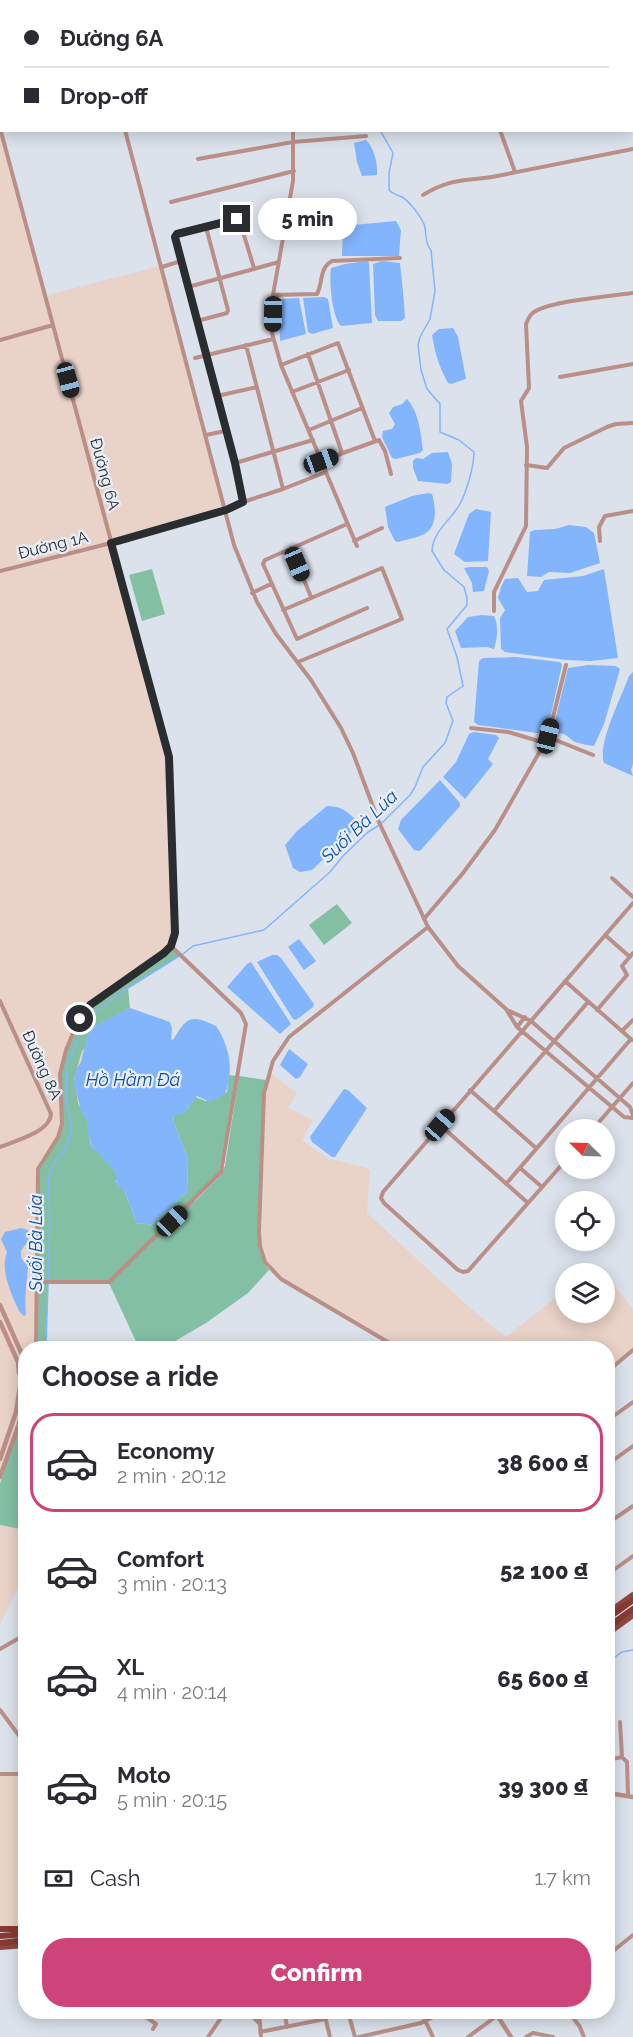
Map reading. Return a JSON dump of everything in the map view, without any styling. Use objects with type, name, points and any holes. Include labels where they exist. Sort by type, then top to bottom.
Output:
[{"type":"highway","points":[[615,1610],[633,1600]]},
{"type":"highway","points":[[615,1622],[633,1609]]},
{"type":"highway","points":[[0,1929],[18,1929]]},
{"type":"highway","points":[[0,1936],[18,1935]]},
{"type":"highway","points":[[0,1942],[18,1941]]},
{"type":"main road","points":[[615,1610],[633,1595]]},
{"type":"main road","points":[[615,1628],[633,1616]]},
{"type":"main road","points":[[0,1947],[18,1946]]},
{"type":"street","name":"Đường 6A","points":[[1,132],[169,757],[175,933],[171,946]]},
{"type":"street","points":[[125,132],[234,545],[252,593],[273,628],[338,722],[353,753],[378,820],[428,927],[458,966],[506,1009],[517,1027],[624,1117],[633,1116],[630,1107],[531,1021],[506,1009]]},
{"type":"street","points":[[292,132],[294,171],[273,295],[273,339],[292,392],[356,543],[382,528]]},
{"type":"street","points":[[501,132],[515,172]]},
{"type":"street","points":[[198,159],[293,142],[366,136]]},
{"type":"street","points":[[423,195],[440,184],[452,181],[515,172],[633,149]]},
{"type":"street","points":[[171,202],[294,171]]},
{"type":"street","points":[[243,502],[235,463],[175,237],[177,234],[239,219],[254,268]]},
{"type":"street","points":[[197,321],[228,312],[206,227]]},
{"type":"street","points":[[273,295],[317,294],[321,275],[327,264],[332,261],[400,258]]},
{"type":"street","points":[[162,267],[181,261]]},
{"type":"street","points":[[188,287],[279,262]]},
{"type":"street","points":[[494,611],[494,592],[526,526],[527,447],[521,401],[529,388],[526,324],[529,317],[534,312],[548,307],[633,293]]},
{"type":"street","points":[[0,340],[53,325]]},
{"type":"street","points":[[195,358],[273,339]]},
{"type":"street","points":[[281,364],[338,343],[375,441]]},
{"type":"street","points":[[246,345],[283,489]]},
{"type":"street","points":[[308,354],[342,453]]},
{"type":"street","points":[[560,377],[633,364]]},
{"type":"street","points":[[292,392],[349,370]]},
{"type":"street","points":[[217,396],[257,387]]},
{"type":"street","points":[[309,430],[362,408]]},
{"type":"street","points":[[526,465],[547,468],[564,448],[607,427],[633,423]]},
{"type":"street","points":[[206,435],[226,430]]},
{"type":"street","points":[[235,463],[313,440]]},
{"type":"street","points":[[321,461],[379,440],[392,474]]},
{"type":"street","name":"Đường 1A","points":[[0,571],[111,543],[226,510],[326,472]]},
{"type":"street","points":[[600,541],[599,527],[604,516],[633,511]]},
{"type":"street","points":[[347,524],[263,561],[271,584],[295,636],[299,639],[367,608]]},
{"type":"street","points":[[291,548],[311,597]]},
{"type":"street","points":[[283,610],[382,568],[402,619],[297,662]]},
{"type":"street","points":[[252,593],[271,584]]},
{"type":"street","points":[[424,919],[463,873],[495,830],[548,736],[566,665]]},
{"type":"street","points":[[471,728],[508,732],[544,742]]},
{"type":"street","points":[[548,736],[593,755]]},
{"type":"street","points":[[612,878],[633,897]]},
{"type":"street","points":[[555,1172],[468,1271],[463,1272],[381,1198],[383,1192],[440,1125],[633,903]]},
{"type":"street","points":[[386,1341],[289,1285],[265,1263],[259,1232],[264,1093],[273,1061],[289,1037],[428,927]]},
{"type":"street","points":[[605,935],[632,955],[622,966],[633,980]]},
{"type":"street","points":[[36,1341],[40,1282],[38,1169],[58,1137],[62,1124],[59,1081],[66,1050],[80,1019],[90,1005],[171,946],[241,1013],[246,1024],[221,1172],[111,1281],[103,1283],[40,1282]]},
{"type":"street","points":[[597,1010],[627,975]]},
{"type":"street","points":[[506,1184],[588,1087],[632,1040],[565,981]]},
{"type":"street","name":"Đường 8A","points":[[0,1001],[51,1114],[44,1128],[0,1147]]},
{"type":"street","points":[[494,1112],[588,1002]]},
{"type":"street","points":[[517,1027],[525,1017]]},
{"type":"street","points":[[622,1031],[633,1020]]},
{"type":"street","points":[[602,1119],[633,1083]]},
{"type":"street","points":[[470,1090],[536,1148]]},
{"type":"street","points":[[440,1125],[528,1203]]},
{"type":"street","points":[[520,1168],[542,1187]]},
{"type":"street","points":[[0,1305],[18,1342]]},
{"type":"street","points":[[0,1322],[18,1362]]},
{"type":"street","points":[[615,1365],[633,1350]]},
{"type":"street","points":[[615,1415],[633,1402]]},
{"type":"street","points":[[0,1459],[18,1403]]},
{"type":"street","points":[[0,1477],[18,1427]]},
{"type":"street","points":[[615,1459],[633,1446]]},
{"type":"street","points":[[615,1518],[633,1506]]},
{"type":"street","points":[[615,1569],[633,1556]]},
{"type":"street","points":[[0,1649],[18,1639]]},
{"type":"street","points":[[0,1710],[18,1734]]},
{"type":"street","points":[[615,1794],[631,1796],[627,1762],[622,1757],[620,1722]]},
{"type":"street","points":[[615,1758],[622,1757]]},
{"type":"street","points":[[0,1773],[18,1774]]},
{"type":"street","points":[[615,1949],[633,1935]]},
{"type":"street","points":[[149,2019],[156,2024],[153,2029]]},
{"type":"street","points":[[208,2037],[220,2019]]},
{"type":"street","points":[[255,2019],[260,2024]]},
{"type":"street","points":[[260,2019],[261,2035],[325,2019],[330,2037]]},
{"type":"street","points":[[286,2019],[287,2027]]},
{"type":"street","points":[[351,2019],[357,2037],[431,2019]]},
{"type":"street","points":[[424,2019],[433,2037]]},
{"type":"street","points":[[468,2037],[490,2019]]},
{"type":"street","points":[[500,2019],[511,2037]]},
{"type":"street","points":[[574,2019],[584,2037]]},
{"type":"street","points":[[526,2037],[532,2033],[553,2037]]},
{"type":"shaded area","points":[[0,133],[44,296],[160,266],[225,510],[112,542],[167,754],[174,933],[163,967],[128,988],[72,1129],[48,1255],[46,1341],[18,1341],[18,1432],[0,1484]]},
{"type":"shaded area","points":[[270,1073],[297,1093],[288,1108],[313,1120],[302,1140],[327,1158],[370,1170],[367,1213],[470,1308],[506,1337],[555,1298],[555,1323],[615,1323],[615,1286],[633,1309],[633,1348],[615,1363],[615,1341],[389,1341],[282,1278],[267,1262],[261,1245],[266,1093]]},
{"type":"shaded area","points":[[0,1525],[18,1529],[18,1588],[0,1625]]},
{"type":"shaded area","points":[[0,1775],[18,1775],[18,1927],[0,1927]]},
{"type":"green space","points":[[152,569],[165,614],[142,621],[129,575]]},
{"type":"green space","points":[[337,904],[352,923],[324,945],[309,925]]},
{"type":"green space","points":[[171,948],[180,956],[128,988],[130,1008],[108,1020],[82,1051],[74,1078],[78,1103],[88,1121],[92,1148],[98,1151],[116,1172],[116,1182],[125,1192],[137,1224],[145,1223],[150,1226],[187,1192],[188,1159],[173,1115],[188,1108],[195,1097],[206,1101],[227,1092],[229,1075],[236,1076],[219,1172],[193,1200],[195,1201],[218,1178],[225,1166],[239,1076],[266,1080],[263,1093],[258,1246],[269,1270],[248,1293],[206,1323],[175,1341],[136,1341],[108,1281],[48,1281],[46,1341],[38,1341],[39,1169],[59,1138],[64,1125],[61,1074],[67,1051],[86,1011]]},
{"type":"green space","points":[[18,1429],[18,1529],[0,1525],[0,1484]]},
{"type":"water","points":[[366,140],[375,156],[377,175],[362,176],[357,162],[354,143]]},
{"type":"water","points":[[396,221],[401,230],[399,256],[342,256],[343,226]]},
{"type":"water","points":[[367,261],[369,263],[372,323],[341,326],[333,307],[331,268]]},
{"type":"water","points":[[382,261],[400,263],[405,318],[401,321],[378,321],[375,315],[373,264]]},
{"type":"water","points":[[324,297],[328,299],[333,328],[312,334],[308,332],[303,298]]},
{"type":"water","points":[[299,298],[306,334],[280,341],[278,299]]},
{"type":"water","points":[[453,328],[458,337],[466,379],[451,384],[448,383],[440,366],[432,335],[439,329]]},
{"type":"water","points":[[407,399],[417,417],[423,450],[420,453],[396,459],[392,458],[382,437],[383,431],[392,429],[395,424],[389,413],[393,407],[402,404]]},
{"type":"water","points":[[448,452],[452,464],[451,482],[447,484],[418,481],[413,468],[413,461],[416,458],[423,459],[432,453]]},
{"type":"water","points":[[432,494],[435,509],[431,528],[418,537],[395,541],[388,527],[385,507],[412,496]]},
{"type":"water","points":[[476,509],[491,512],[488,561],[465,562],[454,554],[469,514]]},
{"type":"water","points":[[569,525],[586,527],[594,533],[600,563],[570,573],[549,572],[541,577],[527,576],[530,532]]},
{"type":"water","points":[[487,567],[489,571],[484,591],[473,592],[472,583],[464,568]]},
{"type":"water","points":[[604,569],[618,658],[591,661],[566,660],[505,652],[501,649],[500,618],[505,610],[498,598],[505,579],[518,578],[527,592],[538,591],[544,580],[583,576]]},
{"type":"water","points":[[494,616],[496,620],[497,633],[494,649],[461,648],[455,631],[468,617]]},
{"type":"water","points":[[516,657],[560,662],[562,665],[548,728],[544,734],[478,725],[474,722],[479,661],[483,658]]},
{"type":"water","points":[[588,665],[616,666],[620,669],[604,724],[594,746],[575,742],[563,734],[553,735],[552,733],[568,668]]},
{"type":"water","points":[[633,672],[633,764],[631,770],[633,776],[604,763],[603,755],[611,720],[629,676]]},
{"type":"water","points":[[474,732],[496,735],[499,738],[488,759],[493,764],[465,799],[443,777],[456,762],[469,734]]},
{"type":"water","points":[[440,780],[460,803],[460,806],[420,851],[414,850],[398,829],[401,820]]},
{"type":"water","points":[[327,806],[340,808],[350,814],[357,821],[355,829],[312,870],[300,872],[293,868],[285,845],[297,831]]},
{"type":"water","points":[[299,939],[316,961],[304,970],[288,947]]},
{"type":"water","points":[[272,955],[281,958],[314,1004],[296,1020],[293,1019],[257,962]]},
{"type":"water","points":[[251,962],[291,1024],[280,1034],[227,987]]},
{"type":"water","name":"Hồ Hầm Đá","points":[[130,1008],[170,1022],[171,1039],[173,1040],[185,1022],[190,1020],[200,1020],[216,1026],[225,1042],[230,1067],[225,1094],[210,1102],[197,1096],[183,1114],[173,1115],[188,1159],[187,1192],[150,1226],[145,1223],[137,1224],[125,1192],[117,1185],[115,1172],[92,1148],[87,1128],[88,1121],[82,1113],[74,1085],[75,1071],[81,1062],[87,1036],[94,1026]]},
{"type":"water","points":[[289,1049],[308,1064],[300,1077],[296,1079],[280,1065]]},
{"type":"water","points":[[344,1089],[367,1108],[335,1157],[332,1157],[312,1142],[310,1137]]},
{"type":"water","points":[[21,1228],[28,1230],[29,1237],[21,1251],[21,1258],[28,1266],[26,1315],[24,1316],[19,1311],[7,1282],[5,1259],[7,1252],[1,1239],[5,1232]]},
{"type":"waterway","name":"Suối Bà Lúa","points":[[381,132],[393,153],[389,173],[389,190],[405,199],[417,213],[424,224],[427,244],[431,250],[435,291],[430,319],[418,345],[421,370],[427,389],[440,404],[440,432],[459,440],[474,452],[468,485],[463,497],[439,531],[432,551],[444,570],[464,587],[467,598],[467,605],[447,629],[457,657],[463,686],[447,697],[446,703],[453,721],[445,743],[423,767],[410,795],[382,823]]},
{"type":"waterway","name":"Suối Bà Lúa","points":[[183,954],[193,946],[264,930],[330,872],[368,832],[378,826]]},
{"type":"waterway","name":"Suối Bà Lúa","points":[[46,1341],[50,1218],[48,1178],[52,1166],[66,1147],[72,1129],[66,1099],[67,1067],[90,1016],[128,988],[179,956]]},
{"type":"waterway","name":"Suối Bà Lúa","points":[[615,1657],[622,1652],[633,1650]]},
{"type":"route","points":[[80,1019],[90,1005],[164,953],[171,946],[175,933],[170,763],[111,543],[226,510],[243,502],[235,463],[175,237],[177,234],[237,219]]}]
